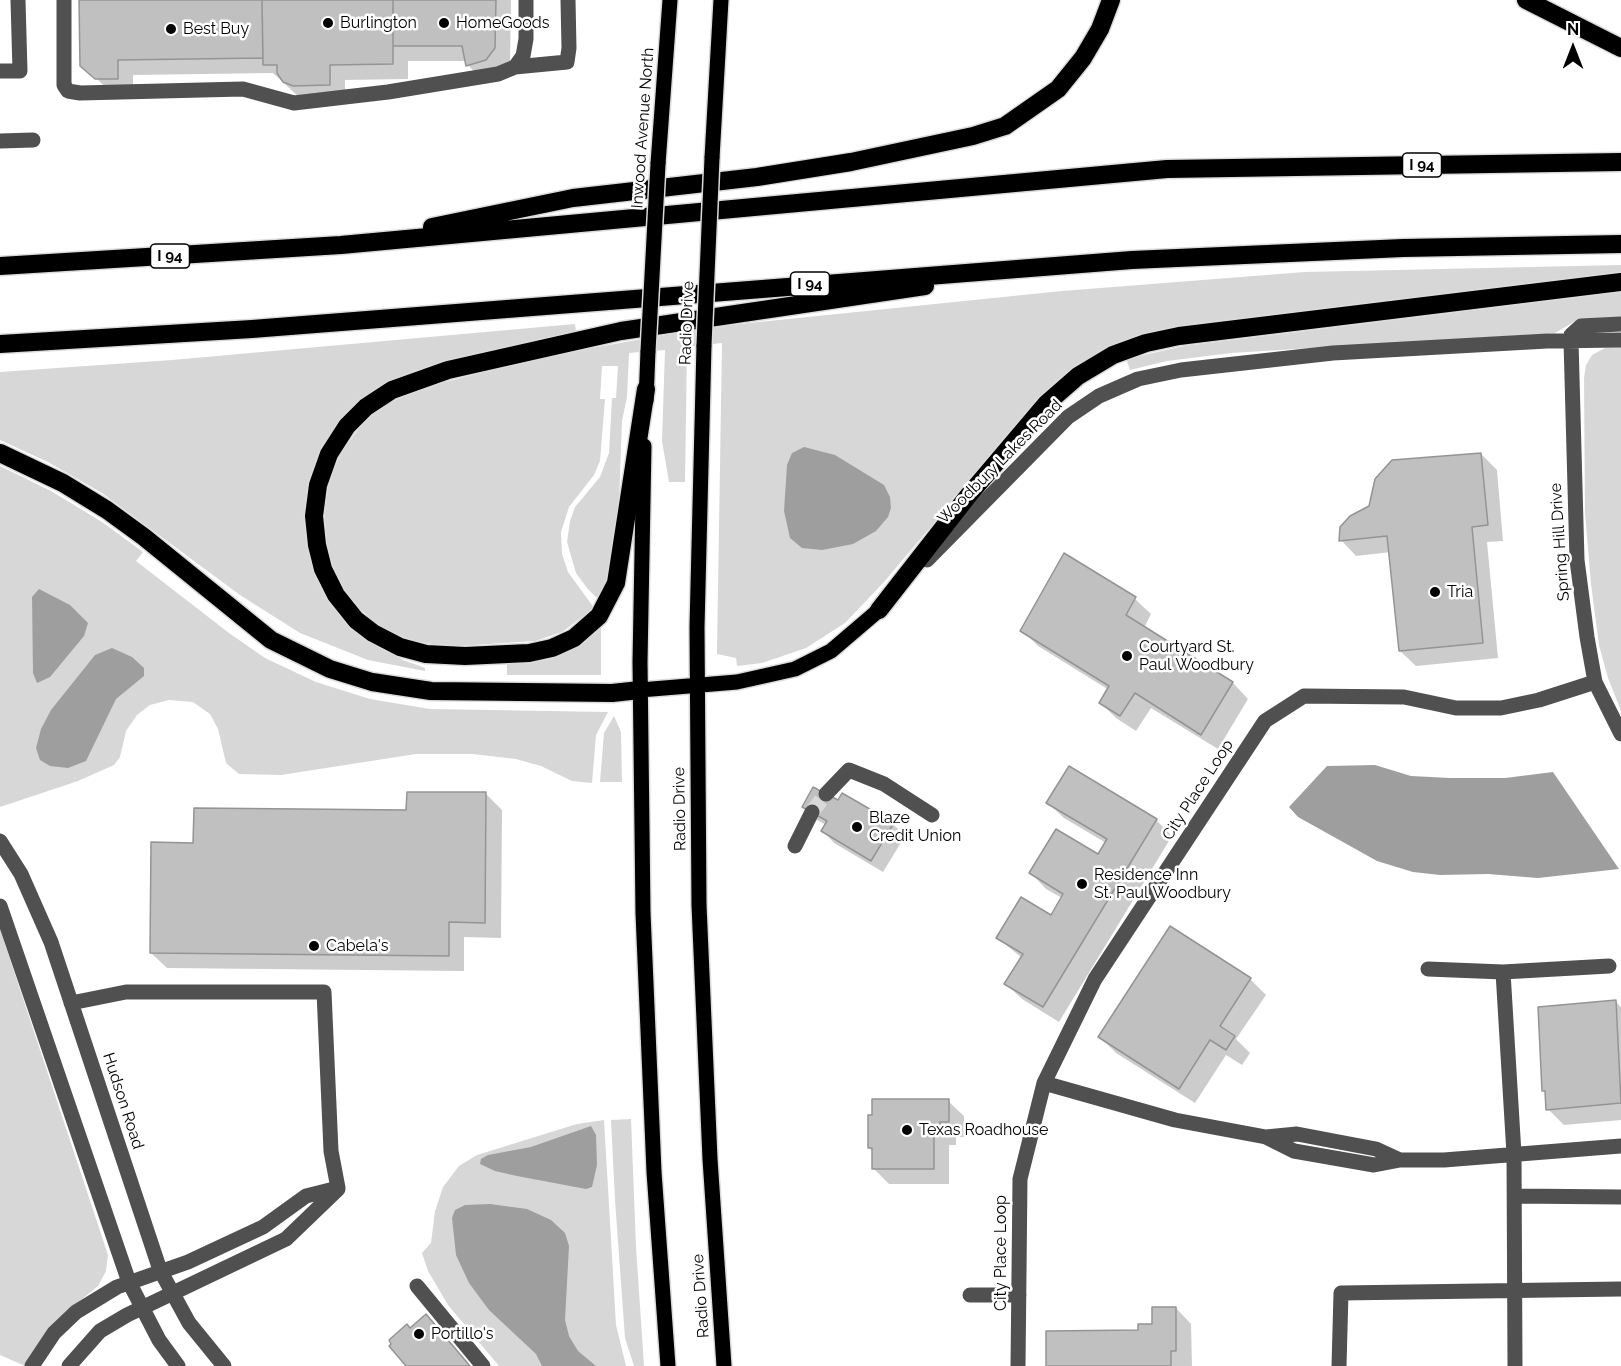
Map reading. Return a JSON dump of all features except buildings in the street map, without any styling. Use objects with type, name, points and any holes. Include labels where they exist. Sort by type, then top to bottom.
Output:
[{"type":"highway","points":[[341,245],[573,198],[792,171],[861,160],[973,136],[1005,126],[1058,89],[1083,58],[1100,29],[1111,0]]},
{"type":"highway","points":[[1526,0],[1621,48]]},
{"type":"highway","name":"I 94","points":[[0,266],[341,245],[1167,169],[1621,162]]},
{"type":"highway","name":"I 94","points":[[0,344],[262,328],[1078,263],[1403,248],[1621,244]]},
{"type":"highway","points":[[646,389],[618,576],[605,609],[582,633],[563,644],[540,651],[465,656],[426,654],[400,647],[373,633],[356,620],[336,595],[323,569],[316,540],[315,504],[321,472],[336,442],[352,421],[375,400],[399,387],[433,375],[508,355],[644,327],[1078,263]]},
{"type":"highway","points":[[879,610],[968,496],[1046,405],[1078,376],[1113,355],[1146,343],[1179,336],[1621,282]]},
{"type":"highway","points":[[0,453],[54,479],[107,510],[144,537],[271,640],[330,669],[372,682],[431,692],[612,693],[640,690]]},
{"type":"main road","name":"Inwood Avenue North","points":[[646,389],[658,164],[670,0]]},
{"type":"main road","name":"Radio Drive","points":[[721,0],[704,345],[697,686],[702,1013],[724,1366]]},
{"type":"main road","points":[[646,389],[640,690],[646,984],[654,1162],[668,1366]]},
{"type":"main road","name":"Woodbury Lakes Road","points":[[640,690],[754,679],[806,665],[847,640],[879,610]]},
{"type":"street","points":[[0,71],[20,71],[18,0]]},
{"type":"street","points":[[64,0],[64,86],[68,91],[80,93],[243,89],[294,103],[498,74],[515,67],[567,62],[568,0]]},
{"type":"street","points":[[515,67],[523,56],[526,39],[525,0]]},
{"type":"street","points":[[0,141],[33,140]]},
{"type":"street","points":[[1570,341],[1572,335],[1581,326],[1621,324]]},
{"type":"street","name":"Woodbury Lakes Road","points":[[879,610],[1054,429],[1090,401],[1120,386],[1172,371],[1300,356],[1621,340]]},
{"type":"street","name":"Spring Hill Drive","points":[[1570,341],[1577,560],[1595,682],[1621,734]]},
{"type":"street","name":"City Place Loop","points":[[1018,1366],[1020,1179],[1044,1083],[1095,979],[1265,721],[1304,696],[1404,697],[1456,708],[1501,708],[1539,700],[1595,682]]},
{"type":"street","points":[[826,794],[849,770],[884,784],[932,815]]},
{"type":"street","points":[[795,846],[812,812]]},
{"type":"street","name":"Hudson Road","points":[[0,841],[36,903],[160,1270],[189,1323],[224,1366]]},
{"type":"street","points":[[0,906],[129,1282],[141,1309],[178,1366]]},
{"type":"street","points":[[1428,969],[1503,972],[1609,966]]},
{"type":"street","points":[[1503,972],[1514,1154],[1515,1366]]},
{"type":"street","points":[[71,1003],[126,992],[324,992],[331,1151],[338,1188]]},
{"type":"street","points":[[1044,1083],[1175,1120],[1266,1137],[1297,1134],[1376,1149],[1400,1160],[1444,1160],[1621,1146]]},
{"type":"street","points":[[32,1366],[54,1334],[76,1312],[129,1282],[188,1262],[263,1227],[306,1196],[338,1188]]},
{"type":"street","points":[[69,1366],[100,1331],[286,1239],[338,1188]]},
{"type":"street","points":[[1515,1196],[1621,1197]]},
{"type":"street","points":[[417,1286],[483,1366]]},
{"type":"street","points":[[1339,1366],[1341,1293],[1621,1289]]},
{"type":"street","points":[[970,1295],[1018,1295]]},
{"type":"shaded area","points":[[1621,265],[1621,274],[1142,335],[1108,348],[1072,369],[1042,395],[884,582],[845,623],[806,648],[762,663],[737,666],[736,658],[717,654],[722,343],[687,347],[685,482],[669,482],[662,441],[665,350],[629,353],[627,397],[622,421],[619,502],[612,558],[607,584],[601,597],[596,597],[576,573],[567,542],[575,507],[600,477],[609,453],[612,398],[616,398],[618,366],[602,366],[600,399],[605,399],[600,461],[594,475],[569,507],[561,532],[562,554],[568,572],[594,608],[562,632],[535,641],[458,646],[409,640],[376,624],[357,606],[341,585],[328,553],[324,511],[329,482],[340,454],[364,422],[385,405],[418,389],[547,356],[710,327],[1062,291],[1305,272]]},
{"type":"shaded area","points":[[1621,292],[1621,318],[1579,319],[1555,333],[1231,353],[1167,361],[1130,370],[1126,359],[1184,346]]},
{"type":"shaded area","points":[[575,324],[576,331],[449,361],[386,383],[360,401],[343,417],[317,459],[308,491],[306,524],[310,556],[323,590],[341,615],[361,636],[403,660],[425,668],[425,671],[368,660],[300,633],[240,595],[102,493],[48,462],[0,440],[0,372],[172,360]]},
{"type":"shaded area","points":[[1621,347],[1621,711],[1608,678],[1599,645],[1591,584],[1585,513],[1584,378],[1586,365],[1592,355],[1605,348]]},
{"type":"shaded area","points":[[804,447],[835,455],[884,485],[890,497],[891,508],[888,517],[876,531],[853,544],[822,550],[802,548],[790,538],[784,511],[787,465],[792,453]]},
{"type":"shaded area","points":[[0,466],[51,491],[102,522],[143,552],[136,561],[229,633],[265,658],[316,682],[370,699],[430,709],[608,712],[596,735],[592,783],[572,781],[541,766],[516,759],[472,754],[416,754],[281,775],[239,774],[226,763],[218,729],[210,714],[193,702],[169,700],[150,705],[137,715],[126,731],[120,757],[114,765],[78,781],[0,807]]},
{"type":"shaded area","points":[[39,589],[70,605],[88,623],[84,636],[50,677],[37,683],[33,673],[32,597]]},
{"type":"shaded area","points":[[601,628],[601,675],[507,675],[507,662],[537,660],[562,654],[583,643]]},
{"type":"shaded area","points":[[112,648],[132,657],[144,668],[144,676],[116,699],[86,761],[68,768],[50,766],[40,760],[36,748],[41,729],[51,710],[95,655]]},
{"type":"shaded area","points":[[614,716],[621,732],[622,782],[600,782],[604,733]]},
{"type":"shaded area","points":[[1375,765],[1411,776],[1450,778],[1505,778],[1553,772],[1619,869],[1538,878],[1413,872],[1377,861],[1298,817],[1289,807],[1327,766]]},
{"type":"shaded area","points":[[0,929],[108,1255],[106,1271],[98,1286],[70,1309],[25,1366],[0,1355]]},
{"type":"shaded area","points":[[631,1119],[644,1366],[634,1366],[625,1338],[615,1200],[611,1120]]},
{"type":"shaded area","points":[[604,1120],[616,1325],[626,1366],[499,1366],[448,1305],[428,1271],[422,1253],[431,1243],[435,1211],[443,1187],[459,1166],[477,1155],[577,1124]]},
{"type":"shaded area","points":[[591,1126],[596,1135],[597,1165],[592,1187],[586,1189],[517,1176],[495,1171],[480,1164],[481,1159],[488,1155],[531,1147]]},
{"type":"shaded area","points":[[490,1204],[527,1209],[551,1220],[565,1233],[569,1246],[565,1320],[569,1336],[578,1351],[596,1366],[542,1366],[536,1354],[489,1310],[469,1283],[456,1255],[452,1218],[455,1210],[465,1205]]},
{"type":"tunnel","points":[[812,812],[826,794]]},
{"type":"place","name":"Burlington","points":[[328,23]]},
{"type":"place","name":"HomeGoods","points":[[444,23]]},
{"type":"place","name":"Best Buy","points":[[171,29]]},
{"type":"place","name":"Tria","points":[[1435,592]]},
{"type":"place","name":"Courtyard St. Paul Woodbury","points":[[1127,656]]},
{"type":"place","name":"Blaze Credit Union","points":[[857,827]]},
{"type":"place","name":"Residence Inn St. Paul Woodbury","points":[[1082,884]]},
{"type":"place","name":"Cabela's","points":[[314,946]]},
{"type":"place","name":"Texas Roadhouse","points":[[907,1130]]},
{"type":"place","name":"Portillo's","points":[[419,1334]]}]
